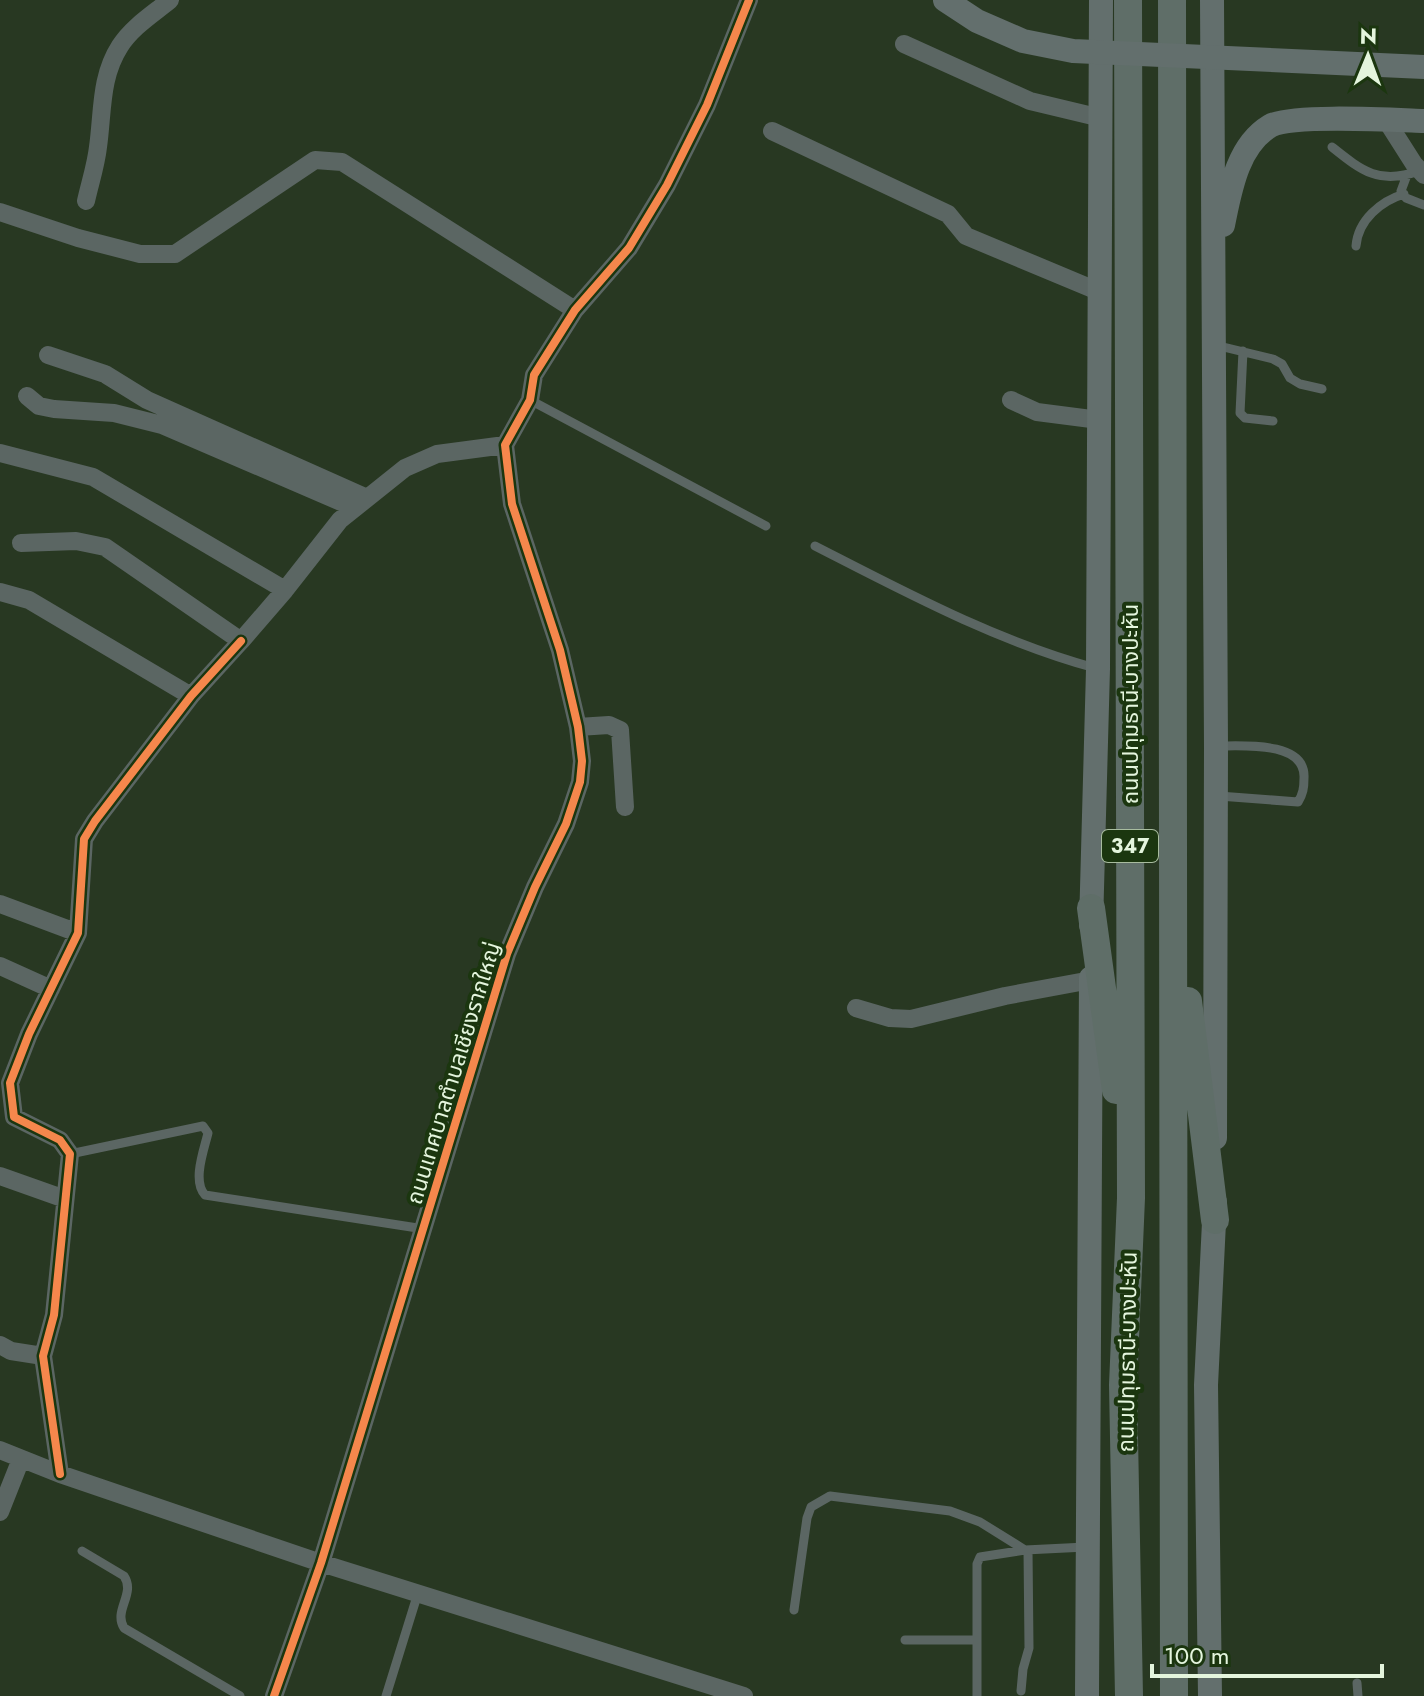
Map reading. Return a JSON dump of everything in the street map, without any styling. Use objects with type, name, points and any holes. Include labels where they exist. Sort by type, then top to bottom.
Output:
[{"type":"main road","points":[[945,0],[977,21],[1023,41],[1073,51],[1424,67]]},
{"type":"main road","name":"347","points":[[1087,1692],[1091,908],[1098,669],[1101,0]]},
{"type":"main road","name":"ถนนปทุมธานี-บางปะหัน","points":[[1128,0],[1131,1198],[1123,1385],[1129,1694]]},
{"type":"main road","name":"ถนนปทุมธานี-บางปะหัน","points":[[1172,0],[1174,1692]]},
{"type":"main road","points":[[1210,1692],[1206,1385],[1215,1220],[1216,796],[1212,0]]},
{"type":"main road","points":[[1214,286],[1220,236],[1232,184],[1247,150],[1270,126],[1299,119],[1424,121]]},
{"type":"main road","points":[[1173,881],[1215,1220]]},
{"type":"main road","points":[[1091,908],[1131,1198]]},
{"type":"street","points":[[86,201],[98,149],[103,85],[109,66],[121,43],[170,0]]},
{"type":"street","points":[[60,1474],[43,1356],[54,1315],[70,1154],[60,1140],[14,1117],[5,1081],[78,933],[84,839],[191,696],[285,590],[340,520],[420,459],[505,445],[530,400],[534,375],[575,310],[629,248],[667,185],[707,105],[749,0]]},
{"type":"street","points":[[904,44],[1030,101],[1101,118]]},
{"type":"street","points":[[1386,120],[1417,174]]},
{"type":"street","points":[[772,131],[948,214],[966,236],[1100,292]]},
{"type":"street","points":[[0,212],[78,238],[140,254],[175,254],[315,160],[342,162],[575,310]]},
{"type":"street","points":[[48,355],[105,374],[147,400],[361,503]]},
{"type":"street","points":[[27,396],[39,406],[114,413],[162,425],[361,503]]},
{"type":"street","points":[[1011,400],[1037,412],[1099,420]]},
{"type":"street","name":"ถนนเทศบาลตำบลเชียงรากใหญ่","points":[[274,1696],[321,1563],[507,954],[566,824],[580,782],[582,761],[578,727],[560,650],[512,504],[505,445]]},
{"type":"street","points":[[0,453],[93,477],[285,590]]},
{"type":"street","points":[[21,543],[76,541],[105,547],[241,641]]},
{"type":"street","points":[[0,592],[29,600],[191,696]]},
{"type":"street","points":[[578,727],[609,725],[620,730],[625,807]]},
{"type":"street","points":[[0,904],[78,933]]},
{"type":"street","points":[[0,966],[51,989]]},
{"type":"street","points":[[856,1008],[890,1018],[911,1019],[1005,996],[1091,980]]},
{"type":"street","points":[[0,1176],[65,1199]]},
{"type":"street","points":[[0,1345],[11,1351],[43,1356]]},
{"type":"street","points":[[0,1450],[60,1474],[321,1563],[744,1696]]},
{"type":"street","points":[[0,1512],[21,1459]]},
{"type":"lane","points":[[1332,147],[1364,172],[1417,174]]},
{"type":"lane","points":[[1417,174],[1401,191],[1424,205]]},
{"type":"lane","points":[[1356,246],[1357,234],[1370,213],[1389,199],[1404,194]]},
{"type":"lane","points":[[1215,345],[1273,359],[1282,364],[1290,378],[1300,384],[1322,389]]},
{"type":"lane","points":[[1243,351],[1240,413],[1245,418],[1273,421]]},
{"type":"lane","points":[[530,400],[766,526]]},
{"type":"lane","points":[[815,546],[979,626],[1048,655],[1098,669]]},
{"type":"lane","points":[[1216,746],[1271,747],[1297,760],[1304,771],[1303,792],[1298,802],[1216,796]]},
{"type":"lane","points":[[70,1154],[203,1126],[208,1133],[198,1183],[205,1195],[424,1229]]},
{"type":"lane","points":[[794,1610],[807,1518],[811,1507],[830,1496],[950,1511],[980,1522],[1027,1550]]},
{"type":"lane","points":[[977,1696],[980,1557],[1027,1550],[1086,1547]]},
{"type":"lane","points":[[1021,1691],[1029,1648],[1027,1550]]},
{"type":"lane","points":[[82,1551],[124,1576],[128,1582],[129,1590],[120,1615],[124,1628],[240,1696]]},
{"type":"lane","points":[[386,1696],[418,1593]]},
{"type":"lane","points":[[905,1640],[977,1640]]},
{"type":"lane","points":[[1357,1683],[1358,1696]]},
{"type":"cycle path","points":[[274,1696],[321,1563],[507,954],[566,824],[580,782],[582,761],[578,727],[560,650],[512,504],[505,445],[530,400],[534,375],[575,310],[629,248],[667,185],[707,105],[749,0]]},
{"type":"cycle path","points":[[60,1474],[43,1356],[54,1315],[70,1154],[60,1140],[14,1117],[10,1083],[29,1034],[78,933],[84,839],[191,696],[241,641]]}]
